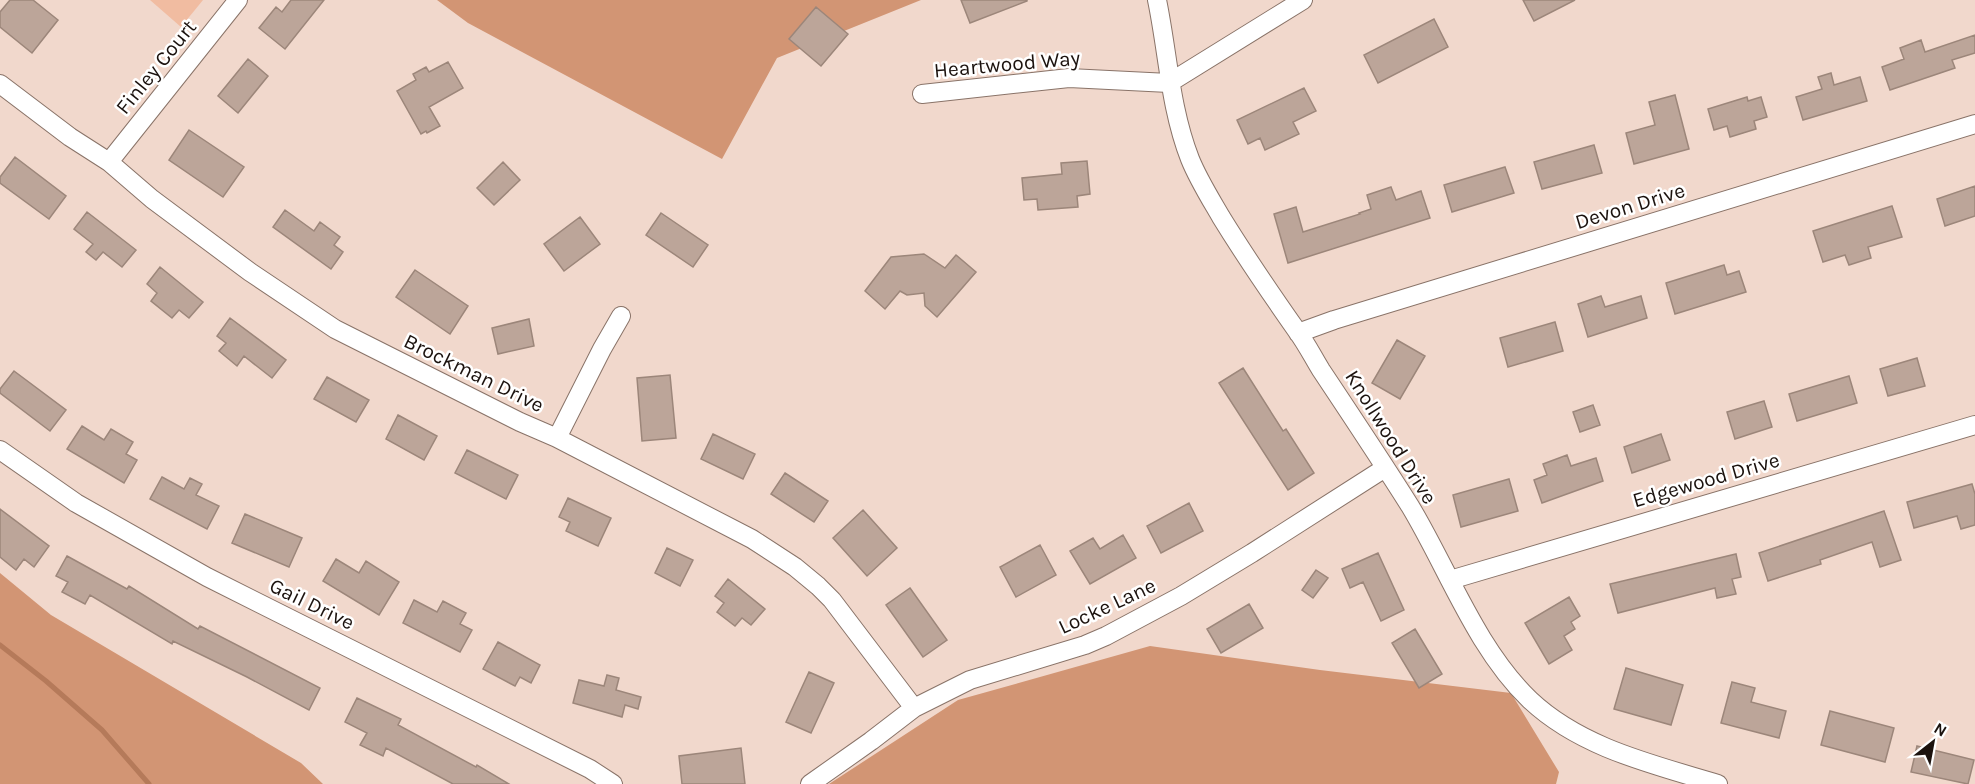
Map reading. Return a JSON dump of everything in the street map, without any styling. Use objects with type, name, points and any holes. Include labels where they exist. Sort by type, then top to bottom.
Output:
[{"type":"street","name":"Finley Court","points":[[109,162],[238,0]]},
{"type":"street","name":"Knollwood Drive","points":[[1157,0],[1169,83],[1190,159],[1201,184],[1235,240],[1411,508],[1489,649],[1518,687],[1548,715],[1577,734],[1606,748],[1652,765],[1718,784]]},
{"type":"street","points":[[1169,83],[1303,0]]},
{"type":"street","name":"Heartwood Way","points":[[922,94],[1069,78],[1169,83]]},
{"type":"street","name":"Brockman Drive","points":[[0,84],[70,137],[109,162],[152,199],[250,272],[335,329],[520,422],[557,438],[752,539],[795,567],[818,585],[832,600],[914,708]]},
{"type":"street","name":"Devon Drive","points":[[1298,333],[1334,320],[1975,124]]},
{"type":"street","points":[[557,438],[621,316]]},
{"type":"street","name":"Edgewood Drive","points":[[1450,580],[1975,425]]},
{"type":"street","name":"Gail Drive","points":[[0,450],[76,503],[207,577],[590,769],[613,784]]},
{"type":"street","name":"Locke Lane","points":[[810,784],[914,708],[970,680],[1085,645],[1106,636],[1181,596],[1385,468]]},
{"type":"shaded area","points":[[150,0],[203,0],[181,27]]},
{"type":"shaded area","points":[[437,0],[921,0],[777,58],[722,159],[468,23]]},
{"type":"shaded area","points":[[0,573],[51,615],[301,763],[323,784],[0,784]]},
{"type":"shaded area","points":[[1150,646],[1320,670],[1511,693],[1559,772],[1556,784],[829,784],[958,700]]},
{"type":"building","points":[[10,0],[33,0],[58,20],[32,53],[0,27],[0,12]]},
{"type":"building","points":[[291,0],[324,0],[285,49],[259,28],[276,7],[282,12]]},
{"type":"building","points":[[961,0],[1027,0],[1027,1],[970,23]]},
{"type":"building","points":[[1523,0],[1575,0],[1534,21]]},
{"type":"building","points":[[816,7],[848,34],[821,66],[789,39]]},
{"type":"building","points":[[1434,19],[1448,47],[1378,83],[1364,55]]},
{"type":"building","points":[[1975,35],[1975,53],[1952,60],[1955,68],[1890,90],[1882,67],[1904,59],[1900,48],[1921,40],[1925,52]]},
{"type":"building","points":[[248,59],[268,76],[238,113],[218,96]]},
{"type":"building","points":[[448,62],[463,88],[429,107],[440,126],[421,134],[397,91],[416,80],[413,74],[426,67],[429,72]]},
{"type":"building","points":[[1831,73],[1834,85],[1860,77],[1867,101],[1803,120],[1796,97],[1822,89],[1818,77]]},
{"type":"building","points":[[1304,88],[1316,111],[1293,122],[1299,134],[1265,150],[1260,138],[1248,144],[1237,120]]},
{"type":"building","points":[[1675,95],[1689,149],[1634,164],[1626,133],[1655,125],[1649,102]]},
{"type":"building","points":[[1747,97],[1748,101],[1761,97],[1767,117],[1754,121],[1756,129],[1730,137],[1727,126],[1714,130],[1708,109]]},
{"type":"building","points":[[189,130],[244,167],[223,197],[169,160]]},
{"type":"building","points":[[1594,145],[1602,173],[1542,189],[1534,162]]},
{"type":"building","points":[[15,157],[66,196],[49,219],[0,183],[0,177]]},
{"type":"building","points":[[1087,161],[1090,194],[1077,196],[1078,207],[1038,210],[1037,199],[1024,200],[1022,178],[1062,174],[1061,163]]},
{"type":"building","points":[[503,162],[520,180],[494,205],[477,188]]},
{"type":"building","points":[[1505,167],[1514,193],[1452,212],[1444,185]]},
{"type":"building","points":[[1975,186],[1975,216],[1945,226],[1937,199]]},
{"type":"building","points":[[1391,187],[1396,200],[1421,191],[1430,218],[1288,263],[1274,214],[1296,207],[1303,232],[1371,209],[1367,195]]},
{"type":"building","points":[[1892,206],[1902,237],[1868,247],[1871,258],[1849,265],[1845,255],[1823,262],[1813,231]]},
{"type":"building","points":[[285,210],[314,231],[320,222],[340,237],[334,245],[343,252],[331,269],[273,227]]},
{"type":"building","points":[[87,212],[136,250],[122,267],[103,252],[96,260],[86,252],[93,244],[74,229]]},
{"type":"building","points":[[661,213],[708,245],[693,267],[646,235]]},
{"type":"building","points":[[580,217],[600,244],[564,271],[544,244]]},
{"type":"building","points":[[924,254],[945,268],[956,255],[976,272],[937,317],[925,306],[924,293],[907,295],[900,291],[885,309],[865,291],[891,257]]},
{"type":"building","points":[[1724,265],[1727,275],[1739,271],[1746,292],[1675,314],[1666,283]]},
{"type":"building","points":[[160,267],[203,302],[189,318],[179,310],[172,318],[151,301],[157,293],[147,284]]},
{"type":"building","points":[[415,270],[468,306],[450,334],[396,297]]},
{"type":"building","points":[[1601,296],[1605,307],[1641,296],[1647,318],[1588,337],[1578,304]]},
{"type":"building","points":[[230,318],[286,360],[272,378],[244,356],[237,366],[219,351],[226,343],[217,336]]},
{"type":"building","points":[[529,319],[534,346],[498,354],[492,328]]},
{"type":"building","points":[[1555,322],[1563,351],[1508,367],[1500,338]]},
{"type":"building","points":[[1397,340],[1425,356],[1400,399],[1372,383]]},
{"type":"building","points":[[1917,358],[1925,386],[1888,396],[1880,369]]},
{"type":"building","points":[[1243,368],[1283,431],[1286,429],[1314,473],[1288,490],[1219,383]]},
{"type":"building","points":[[14,371],[66,410],[50,431],[0,393],[0,389]]},
{"type":"building","points":[[670,375],[676,438],[642,441],[637,378]]},
{"type":"building","points":[[1849,376],[1857,403],[1797,421],[1789,394]]},
{"type":"building","points":[[327,377],[369,400],[356,422],[314,399]]},
{"type":"building","points":[[1764,401],[1772,427],[1735,439],[1727,412]]},
{"type":"building","points":[[1593,405],[1600,425],[1580,432],[1573,412]]},
{"type":"building","points":[[398,415],[437,436],[424,460],[386,439]]},
{"type":"building","points":[[82,426],[104,440],[111,429],[133,442],[126,454],[137,460],[124,483],[67,449]]},
{"type":"building","points":[[713,434],[755,454],[743,479],[701,459]]},
{"type":"building","points":[[1661,434],[1670,460],[1632,473],[1624,447]]},
{"type":"building","points":[[467,450],[518,475],[506,499],[455,473]]},
{"type":"building","points":[[1567,455],[1571,466],[1596,458],[1603,481],[1542,503],[1534,480],[1547,475],[1543,464]]},
{"type":"building","points":[[785,473],[828,501],[814,522],[771,494]]},
{"type":"building","points":[[162,477],[184,489],[190,478],[202,484],[196,495],[219,506],[207,529],[150,499]]},
{"type":"building","points":[[1509,479],[1518,511],[1461,527],[1453,495]]},
{"type":"building","points":[[1972,484],[1975,494],[1975,525],[1961,529],[1957,516],[1914,528],[1907,502]]},
{"type":"building","points":[[568,498],[611,518],[598,546],[566,531],[570,522],[559,517]]},
{"type":"building","points":[[1189,503],[1203,531],[1161,553],[1147,526]]},
{"type":"building","points":[[0,509],[49,546],[34,567],[24,559],[16,570],[0,557]]},
{"type":"building","points":[[863,510],[897,548],[867,576],[833,538]]},
{"type":"building","points":[[1884,511],[1901,560],[1880,567],[1872,542],[1820,560],[1821,564],[1768,581],[1759,553]]},
{"type":"building","points":[[245,514],[302,538],[289,567],[232,543]]},
{"type":"building","points":[[1123,535],[1136,558],[1090,584],[1070,551],[1093,538],[1100,549]]},
{"type":"building","points":[[1040,545],[1056,575],[1016,597],[1000,567]]},
{"type":"building","points":[[667,548],[693,560],[680,586],[655,573]]},
{"type":"building","points":[[1378,553],[1404,610],[1381,621],[1363,582],[1350,588],[1342,569]]},
{"type":"building","points":[[1736,554],[1741,577],[1732,579],[1736,594],[1717,598],[1715,588],[1618,613],[1610,584]]},
{"type":"building","points":[[67,556],[127,589],[129,586],[198,629],[200,626],[320,688],[309,710],[173,641],[172,644],[90,595],[85,604],[62,592],[68,582],[56,576]]},
{"type":"building","points":[[336,559],[359,573],[366,561],[399,582],[379,615],[323,581]]},
{"type":"building","points":[[1316,570],[1328,578],[1313,598],[1302,590]]},
{"type":"building","points":[[728,579],[765,609],[751,625],[742,618],[735,626],[717,612],[724,603],[715,596]]},
{"type":"building","points":[[910,588],[947,640],[923,657],[886,605]]},
{"type":"building","points":[[1569,597],[1580,616],[1571,622],[1575,629],[1564,636],[1572,650],[1549,664],[1525,623]]},
{"type":"building","points":[[414,600],[437,612],[443,601],[466,613],[460,624],[472,630],[460,652],[403,623]]},
{"type":"building","points":[[1249,604],[1263,628],[1221,653],[1207,629]]},
{"type":"building","points":[[1415,629],[1442,674],[1419,688],[1392,643]]},
{"type":"building","points":[[498,642],[540,665],[531,683],[520,677],[515,686],[483,669]]},
{"type":"building","points":[[1626,668],[1683,685],[1671,725],[1614,709]]},
{"type":"building","points":[[809,672],[834,683],[811,733],[786,722]]},
{"type":"building","points":[[607,675],[619,678],[616,690],[641,697],[638,709],[625,705],[622,717],[573,703],[579,680],[604,686]]},
{"type":"building","points":[[1732,682],[1755,688],[1751,702],[1786,711],[1779,738],[1721,723]]},
{"type":"building","points":[[357,698],[401,719],[398,725],[509,784],[453,784],[386,748],[383,756],[360,745],[367,733],[345,722]]},
{"type":"building","points":[[1830,711],[1894,728],[1885,762],[1821,745]]},
{"type":"building","points":[[1917,746],[1974,760],[1968,784],[1911,772]]},
{"type":"building","points":[[741,748],[745,784],[682,784],[679,756]]},
{"type":"waterway","points":[[0,645],[102,730],[149,784]]}]
